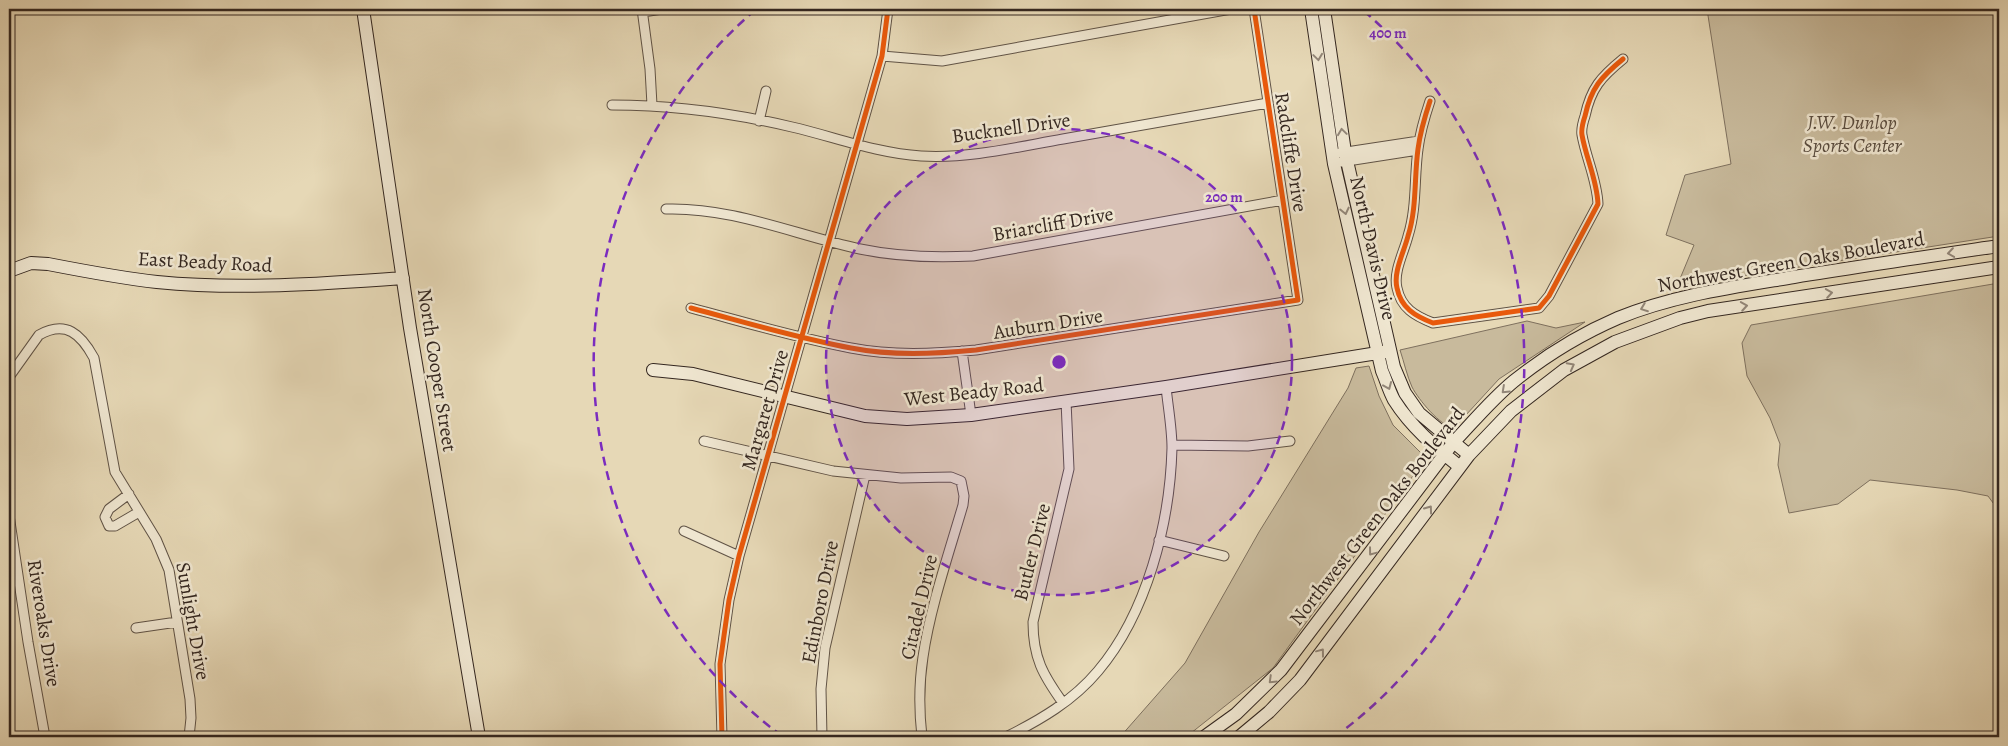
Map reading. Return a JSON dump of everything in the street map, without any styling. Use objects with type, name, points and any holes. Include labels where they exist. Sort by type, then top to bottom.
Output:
[{"type":"main road","name":"North Cooper Street","points":[[363,9],[403,278],[480,737]]},
{"type":"main road","name":"North Davis Drive","points":[[1311,9],[1340,158],[1384,352],[1382,371],[1394,399],[1410,422],[1460,468]]},
{"type":"main road","name":"North Davis Drive","points":[[1324,9],[1340,158]]},
{"type":"main road","name":"Northwest Green Oaks Boulevard","points":[[1204,737],[1236,714],[1282,670],[1444,454],[1480,413],[1513,382],[1579,338],[1616,319],[1652,305],[1682,297],[1777,280],[1999,246]]},
{"type":"main road","name":"East Beady Road","points":[[9,271],[31,263],[48,264],[157,282],[245,286],[328,284],[403,278]]},
{"type":"main road","name":"Northwest Green Oaks Boulevard","points":[[1239,737],[1269,712],[1300,680],[1469,455],[1518,405],[1564,370],[1615,342],[1708,311],[1999,267]]},
{"type":"main road","points":[[1777,280],[1780,300]]},
{"type":"main road","name":"North Davis Drive","points":[[1384,352],[1419,413],[1469,455]]},
{"type":"main road","name":"West Beady Road","points":[[653,370],[693,374],[865,416],[907,419],[971,415],[1166,387],[1384,352]]},
{"type":"street","points":[[652,105],[643,10],[662,9]]},
{"type":"street","name":"Margaret Drive","points":[[722,737],[720,664],[729,600],[739,556],[882,56],[888,9]]},
{"type":"street","points":[[882,56],[942,61],[1232,9]]},
{"type":"street","name":"Radcliffe Drive","points":[[1254,9],[1298,300]]},
{"type":"street","points":[[1430,101],[1419,140],[1410,229],[1396,276],[1396,286],[1400,298],[1408,311],[1433,323],[1539,308],[1549,296],[1598,204],[1597,191],[1581,132],[1593,88],[1604,74],[1623,59]]},
{"type":"street","points":[[759,121],[766,90]]},
{"type":"street","name":"Bucknell Drive","points":[[612,106],[652,105],[688,108],[790,126],[871,148],[921,156],[971,154],[1268,103]]},
{"type":"street","points":[[1340,158],[1419,140]]},
{"type":"street","points":[[1340,158],[1418,150]]},
{"type":"street","name":"Briarcliff Drive","points":[[666,209],[710,211],[859,249],[929,258],[973,256],[1283,200]]},
{"type":"street","name":"Auburn Drive","points":[[691,308],[851,348],[898,353],[933,354],[1298,300]]},
{"type":"street","name":"Sunlight Drive","points":[[9,377],[39,335],[58,329],[66,329],[76,334],[86,343],[94,358],[113,465],[156,539],[169,570],[190,699],[189,737]]},
{"type":"street","points":[[962,351],[971,415]]},
{"type":"street","points":[[1006,737],[1063,704],[1098,671],[1131,622],[1159,540],[1166,506],[1172,445],[1166,387]]},
{"type":"street","name":"Butler Drive","points":[[1063,704],[1040,668],[1036,658],[1033,622],[1069,469],[1066,401]]},
{"type":"street","points":[[704,441],[833,471],[865,475]]},
{"type":"street","points":[[1172,445],[1248,446],[1290,441]]},
{"type":"street","name":"Citadel Drive","points":[[865,475],[901,478],[951,477],[961,481],[964,496],[963,504],[922,658],[920,694],[922,737]]},
{"type":"street","name":"Edinboro Drive","points":[[822,737],[821,690],[825,648],[865,475]]},
{"type":"street","points":[[129,494],[109,509],[105,517],[107,524],[115,526],[139,512]]},
{"type":"street","name":"Riveroaks Drive","points":[[9,515],[28,642],[45,737]]},
{"type":"street","points":[[684,531],[739,556]]},
{"type":"street","points":[[1159,540],[1224,556]]},
{"type":"street","points":[[136,628],[177,622]]},
{"type":"green space","name":"J.W. Dunlop Sports Center","points":[[1707,9],[1999,9],[1999,236],[1677,286],[1694,245],[1666,235],[1685,175],[1731,164]]},
{"type":"green space","points":[[1999,283],[1999,511],[1988,496],[1957,490],[1870,480],[1838,504],[1789,513],[1778,465],[1780,444],[1770,418],[1747,376],[1742,343],[1751,325]]},
{"type":"green space","points":[[1527,321],[1556,328],[1585,322],[1499,379],[1454,428],[1443,423],[1424,405],[1412,387],[1400,350]]},
{"type":"green space","points":[[1369,366],[1379,396],[1393,425],[1426,458],[1273,668],[1186,737],[1120,737],[1185,663],[1259,532],[1348,388],[1356,368]]},
{"type":"cycle path","points":[[722,737],[720,664],[729,600],[739,556],[882,56],[888,9]]},
{"type":"cycle path","points":[[691,308],[831,344],[866,351],[913,354],[976,350],[1298,300],[1254,9]]},
{"type":"cycle path","points":[[1430,101],[1419,143],[1411,225],[1396,275],[1397,288],[1402,301],[1415,314],[1433,323],[1539,308],[1549,296],[1598,204],[1596,186],[1582,135],[1582,125],[1594,90],[1603,78],[1623,59]]}]
